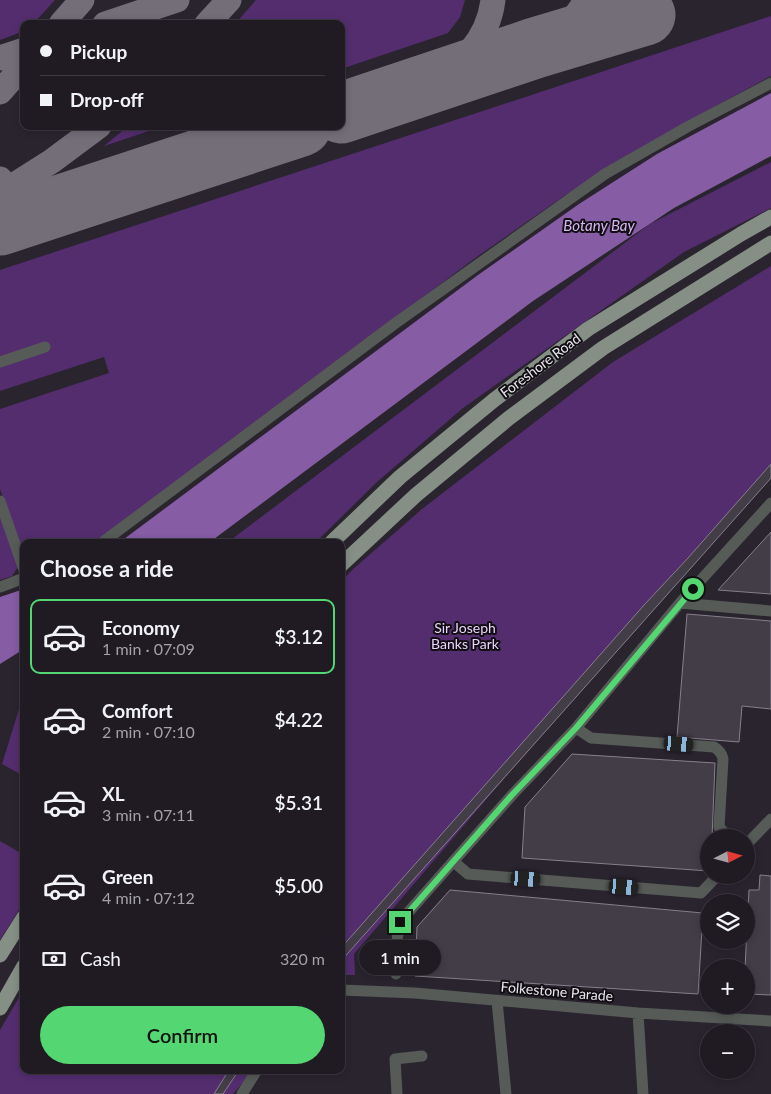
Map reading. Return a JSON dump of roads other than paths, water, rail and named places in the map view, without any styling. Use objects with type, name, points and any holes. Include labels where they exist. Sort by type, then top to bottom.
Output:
[{"type":"main road","name":"Foreshore Road","points":[[335,539],[400,477],[494,400],[588,329],[740,234],[771,218]]},
{"type":"main road","name":"Foreshore Road","points":[[345,561],[416,495],[525,406],[603,348],[771,243]]},
{"type":"main road","points":[[0,955],[20,923]]},
{"type":"main road","points":[[0,1008],[20,973]]},
{"type":"street","points":[[107,539],[393,325],[605,174],[689,126],[771,83]]},
{"type":"street","points":[[0,362],[45,347]]},
{"type":"street","points":[[0,501],[20,558]]},
{"type":"street","points":[[396,974],[400,922],[511,796],[576,728],[680,603],[771,503]]},
{"type":"street","points":[[0,586],[20,579]]},
{"type":"street","points":[[680,603],[771,611]]},
{"type":"street","points":[[576,728],[591,738],[714,747],[717,749],[722,754],[723,759],[719,827],[721,829]]},
{"type":"street","points":[[755,836],[771,819]]},
{"type":"street","points":[[454,862],[468,874],[701,893],[710,884]]},
{"type":"street","name":"Folkestone Parade","points":[[345,990],[415,993],[638,1013],[771,1021]]},
{"type":"street","points":[[496,1001],[506,1094]]},
{"type":"street","points":[[638,1013],[643,1094]]},
{"type":"street","points":[[397,1094],[395,1058],[422,1056]]},
{"type":"street","points":[[242,1094],[254,1074]]},
{"type":"water","name":"Botany Bay","points":[[771,93],[771,156],[674,208],[533,301],[214,539],[124,539],[478,275],[579,204],[657,154]]},
{"type":"water","points":[[20,590],[20,652],[0,664],[0,597]]},
{"type":"park label","name":"Sir Joseph Banks Park","points":[[465,636]]}]
